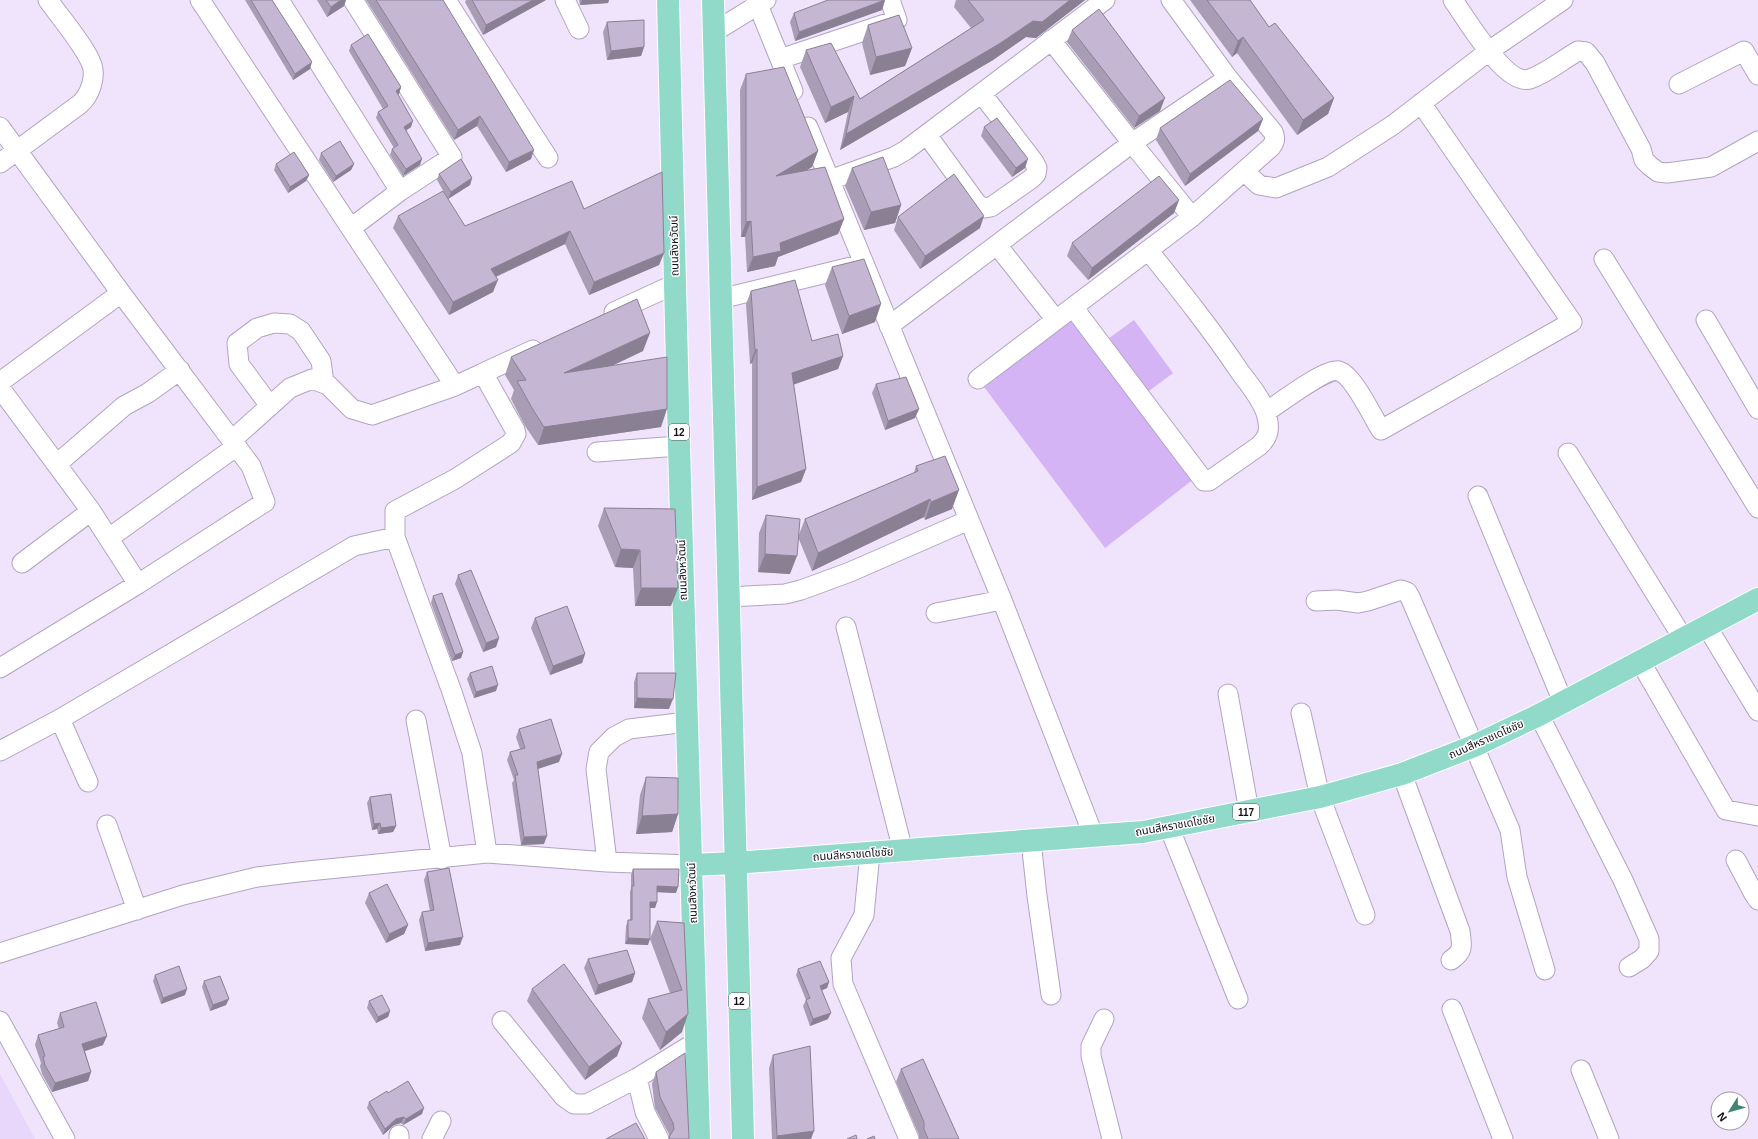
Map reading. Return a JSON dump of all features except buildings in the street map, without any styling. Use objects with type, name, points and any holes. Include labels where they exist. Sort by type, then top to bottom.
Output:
[{"type":"main road","name":"ถนนสิงหวัฒน์","points":[[668,0],[679,446],[700,1139]]},
{"type":"main road","name":"12","points":[[713,0],[735,863],[744,1139]]},
{"type":"main road","name":"ถนนสีหราชเดโชชัย","points":[[691,864],[735,863],[1094,837],[1143,832],[1320,797],[1402,774],[1474,746],[1539,715],[1706,625],[1758,599]]},
{"type":"street","points":[[0,163],[80,104],[89,95],[91,89],[93,72],[89,59],[48,0]]},
{"type":"street","points":[[200,0],[456,386]]},
{"type":"street","points":[[279,0],[400,191]]},
{"type":"street","points":[[351,228],[400,191],[452,157],[353,0]]},
{"type":"street","points":[[565,0],[579,29]]},
{"type":"street","points":[[780,59],[897,20],[890,0]]},
{"type":"street","points":[[830,180],[900,154],[982,94],[1105,0]]},
{"type":"street","points":[[978,379],[1192,217],[1271,147],[1275,138],[1273,132],[1228,78],[1171,0]]},
{"type":"street","points":[[1454,0],[1489,51],[1507,71],[1518,78],[1528,80],[1578,51],[1586,52],[1595,63],[1641,149],[1644,160],[1658,172],[1667,173],[1711,167],[1758,141]]},
{"type":"street","points":[[1244,171],[1259,185],[1276,188],[1328,167],[1394,124],[1489,51],[1563,0]]},
{"type":"street","points":[[449,1],[548,158]]},
{"type":"street","points":[[714,32],[760,2],[780,59],[1002,600],[1094,837]]},
{"type":"street","points":[[1051,40],[1192,217]]},
{"type":"street","points":[[1679,84],[1744,51],[1758,75]]},
{"type":"street","points":[[889,326],[1132,143],[1228,78]]},
{"type":"street","points":[[927,135],[978,205],[985,208],[992,207],[1030,179],[1036,174],[1037,168],[1034,162],[982,94]]},
{"type":"street","points":[[1266,412],[1321,376],[1332,370],[1340,371],[1349,378],[1380,430],[1572,322],[1421,103]]},
{"type":"street","points":[[0,127],[121,293],[235,443],[251,466],[265,502],[138,584],[0,668]]},
{"type":"street","points":[[998,245],[1056,320]]},
{"type":"street","points":[[1073,307],[1205,482],[1210,481],[1266,439],[1268,428],[1266,412],[1261,402],[1216,336],[1148,250]]},
{"type":"street","points":[[1604,260],[1758,508]]},
{"type":"street","points":[[720,299],[864,264]]},
{"type":"street","points":[[597,320],[675,284]]},
{"type":"street","points":[[0,382],[121,293]]},
{"type":"street","points":[[1706,320],[1758,409]]},
{"type":"street","points":[[270,406],[239,364],[237,343],[257,328],[274,323],[290,324],[301,331],[321,361],[323,375],[321,382]]},
{"type":"street","points":[[109,538],[235,443],[270,406],[290,388],[312,379],[328,385],[352,409],[372,414],[456,386],[547,343]]},
{"type":"street","points":[[57,464],[124,406],[148,393],[180,370]]},
{"type":"street","points":[[483,373],[513,425],[516,434],[514,438],[506,448],[456,479],[395,511],[395,537],[452,692],[472,753],[487,853]]},
{"type":"street","points":[[0,388],[91,511],[138,584]]},
{"type":"street","points":[[597,452],[679,446]]},
{"type":"street","points":[[1568,454],[1683,638]]},
{"type":"street","points":[[1478,496],[1562,702]]},
{"type":"street","points":[[22,563],[91,511]]},
{"type":"street","points":[[728,597],[785,594],[801,590],[850,572],[969,520]]},
{"type":"street","points":[[0,751],[60,720],[354,546],[395,537]]},
{"type":"street","points":[[1316,601],[1337,600],[1358,603],[1368,602],[1401,590],[1407,592],[1510,830],[1517,877],[1546,970]]},
{"type":"street","points":[[936,613],[1002,600]]},
{"type":"street","points":[[1706,625],[1758,711]]},
{"type":"street","points":[[846,627],[903,851]]},
{"type":"street","points":[[1640,661],[1726,810],[1758,816]]},
{"type":"street","points":[[1228,694],[1249,811]]},
{"type":"street","points":[[1301,713],[1320,797],[1365,915]]},
{"type":"street","points":[[1539,715],[1623,880],[1649,939],[1649,951],[1642,960],[1629,967]]},
{"type":"street","points":[[60,720],[88,782]]},
{"type":"street","points":[[416,720],[442,859]]},
{"type":"street","points":[[607,862],[596,769],[599,752],[614,736],[629,729],[687,722]]},
{"type":"street","points":[[1402,774],[1460,931],[1462,947],[1458,955],[1451,960]]},
{"type":"street","points":[[107,825],[137,910]]},
{"type":"street","points":[[1169,827],[1238,999]]},
{"type":"street","points":[[1031,841],[1051,995]]},
{"type":"street","points":[[0,953],[183,895],[256,877],[442,859],[487,853],[607,862],[691,864]]},
{"type":"street","points":[[870,853],[864,915],[840,958],[843,984],[909,1139]]},
{"type":"street","points":[[1736,860],[1758,900]]},
{"type":"street","points":[[1452,1009],[1503,1139]]},
{"type":"street","points":[[1104,1019],[1091,1046],[1091,1056],[1112,1139]]},
{"type":"street","points":[[0,1021],[65,1139]]},
{"type":"street","points":[[502,1021],[564,1097],[574,1104],[587,1104],[637,1078],[696,1042]]},
{"type":"street","points":[[1581,1070],[1609,1139]]},
{"type":"street","points":[[637,1078],[645,1112],[659,1139]]},
{"type":"street","points":[[432,1139],[441,1121]]},
{"type":"shaded area","points":[[1073,307],[1101,344],[1134,320],[1173,373],[1141,397],[1199,475],[1105,548],[978,379]]},
{"type":"shaded area","points":[[0,1074],[35,1139],[0,1139]]}]
